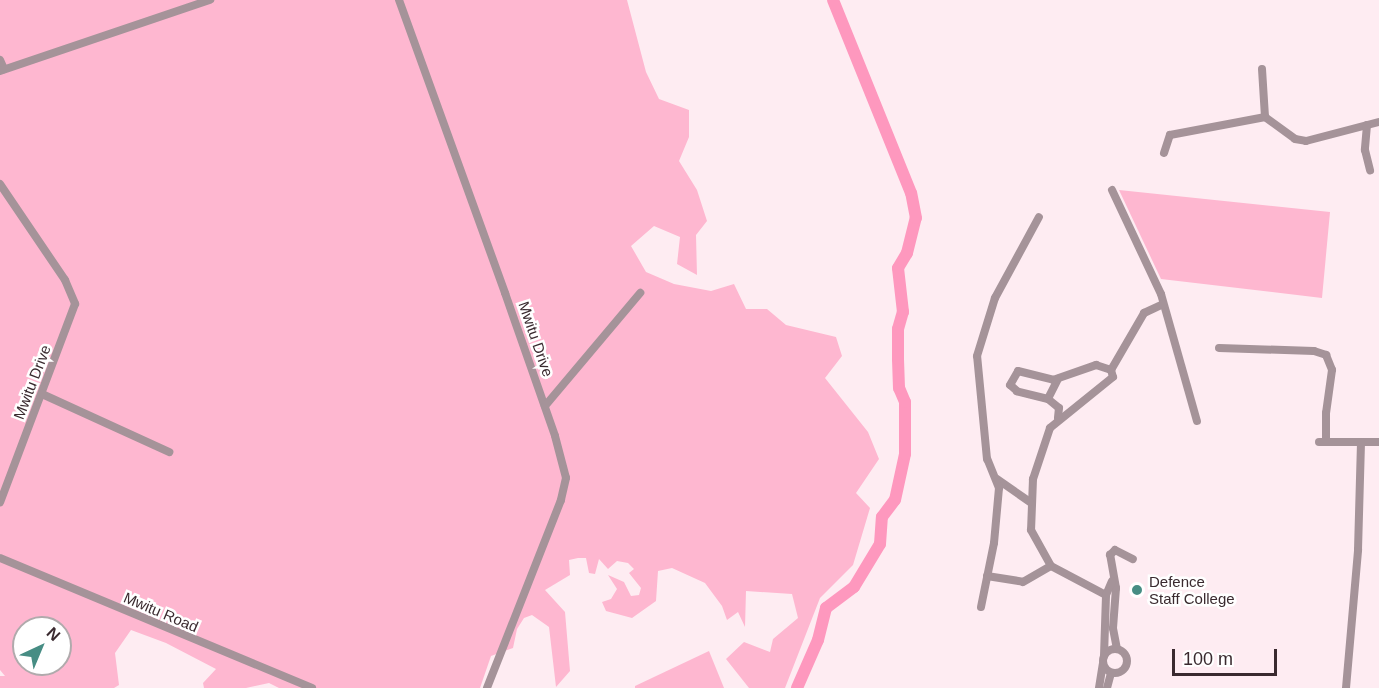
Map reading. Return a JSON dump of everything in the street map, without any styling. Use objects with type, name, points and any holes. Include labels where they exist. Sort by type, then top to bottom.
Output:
[{"type":"street","points":[[0,60],[2,70],[210,0]]},
{"type":"street","name":"Mwitu Drive","points":[[399,0],[562,457],[563,489],[487,688]]},
{"type":"street","points":[[1262,69],[1265,117]]},
{"type":"street","points":[[1164,153],[1170,135],[1265,117],[1301,141],[1379,122]]},
{"type":"street","points":[[1367,125],[1365,150],[1370,170]]},
{"type":"street","name":"Mwitu Drive","points":[[0,184],[73,293],[73,315],[0,502]]},
{"type":"street","points":[[1112,190],[1164,304],[1197,421]]},
{"type":"street","points":[[981,607],[999,496],[997,479],[987,459],[976,356],[995,298],[1039,217]]},
{"type":"street","points":[[545,406],[640,292]]},
{"type":"street","points":[[1058,418],[1106,387],[1113,377],[1111,370],[1144,313],[1164,304]]},
{"type":"street","points":[[1219,348],[1314,351],[1326,355],[1332,370],[1323,442],[1379,442]]},
{"type":"street","points":[[1106,595],[1051,566],[1031,530],[1030,502],[1040,452],[1058,418],[1059,408],[1048,399],[1010,385],[1013,373],[1018,370],[1036,378],[1058,379],[1096,365],[1111,370]]},
{"type":"street","points":[[1030,393],[1036,378]]},
{"type":"street","points":[[1048,399],[1058,379]]},
{"type":"street","points":[[42,394],[169,452]]},
{"type":"street","points":[[1346,688],[1358,550],[1361,442]]},
{"type":"street","points":[[997,479],[1030,502]]},
{"type":"street","points":[[1111,672],[1121,672],[1127,664],[1125,654],[1117,649],[1113,628],[1116,588],[1112,581],[1110,555],[1115,550],[1132,559]]},
{"type":"street","name":"Mwitu Road","points":[[0,558],[312,688]]},
{"type":"street","points":[[987,576],[1023,582],[1051,566]]},
{"type":"street","points":[[1099,688],[1104,660],[1106,595],[1112,581]]},
{"type":"street","points":[[1104,660],[1117,649]]},
{"type":"street","points":[[1104,660],[1111,672],[1107,688]]},
{"type":"shaded area","points":[[0,0],[627,0],[646,72],[659,99],[689,110],[689,137],[679,161],[697,190],[707,221],[696,235],[697,275],[677,264],[680,237],[654,226],[631,246],[646,272],[674,284],[711,291],[734,284],[746,309],[767,309],[786,325],[836,337],[842,356],[825,378],[868,432],[879,459],[856,493],[870,508],[853,565],[820,598],[785,688],[749,688],[726,659],[744,642],[770,652],[773,639],[798,618],[792,594],[746,591],[745,627],[738,612],[727,620],[722,606],[705,583],[672,568],[658,571],[656,601],[632,618],[606,611],[602,602],[611,599],[617,589],[608,575],[624,582],[631,596],[639,595],[641,588],[629,573],[634,569],[628,563],[617,561],[608,569],[599,559],[595,574],[589,573],[586,558],[569,560],[570,575],[545,590],[565,612],[570,671],[556,687],[549,627],[532,615],[524,618],[517,629],[513,648],[491,656],[480,688],[279,688],[269,683],[246,688],[204,688],[203,683],[216,669],[166,643],[131,630],[115,653],[119,685],[114,688],[0,688],[0,676],[5,676],[0,670]]},
{"type":"shaded area","points":[[1119,190],[1330,212],[1322,298],[1161,279]]},
{"type":"shaded area","points":[[709,651],[724,688],[635,688],[635,686]]},
{"type":"waterway","points":[[797,688],[818,640],[826,608],[854,587],[880,544],[882,517],[895,500],[905,454],[905,402],[899,388],[898,329],[903,312],[898,268],[907,253],[916,218],[911,193],[833,0]]},
{"type":"place","name":"Defence Staff College","points":[[1137,590]]}]
